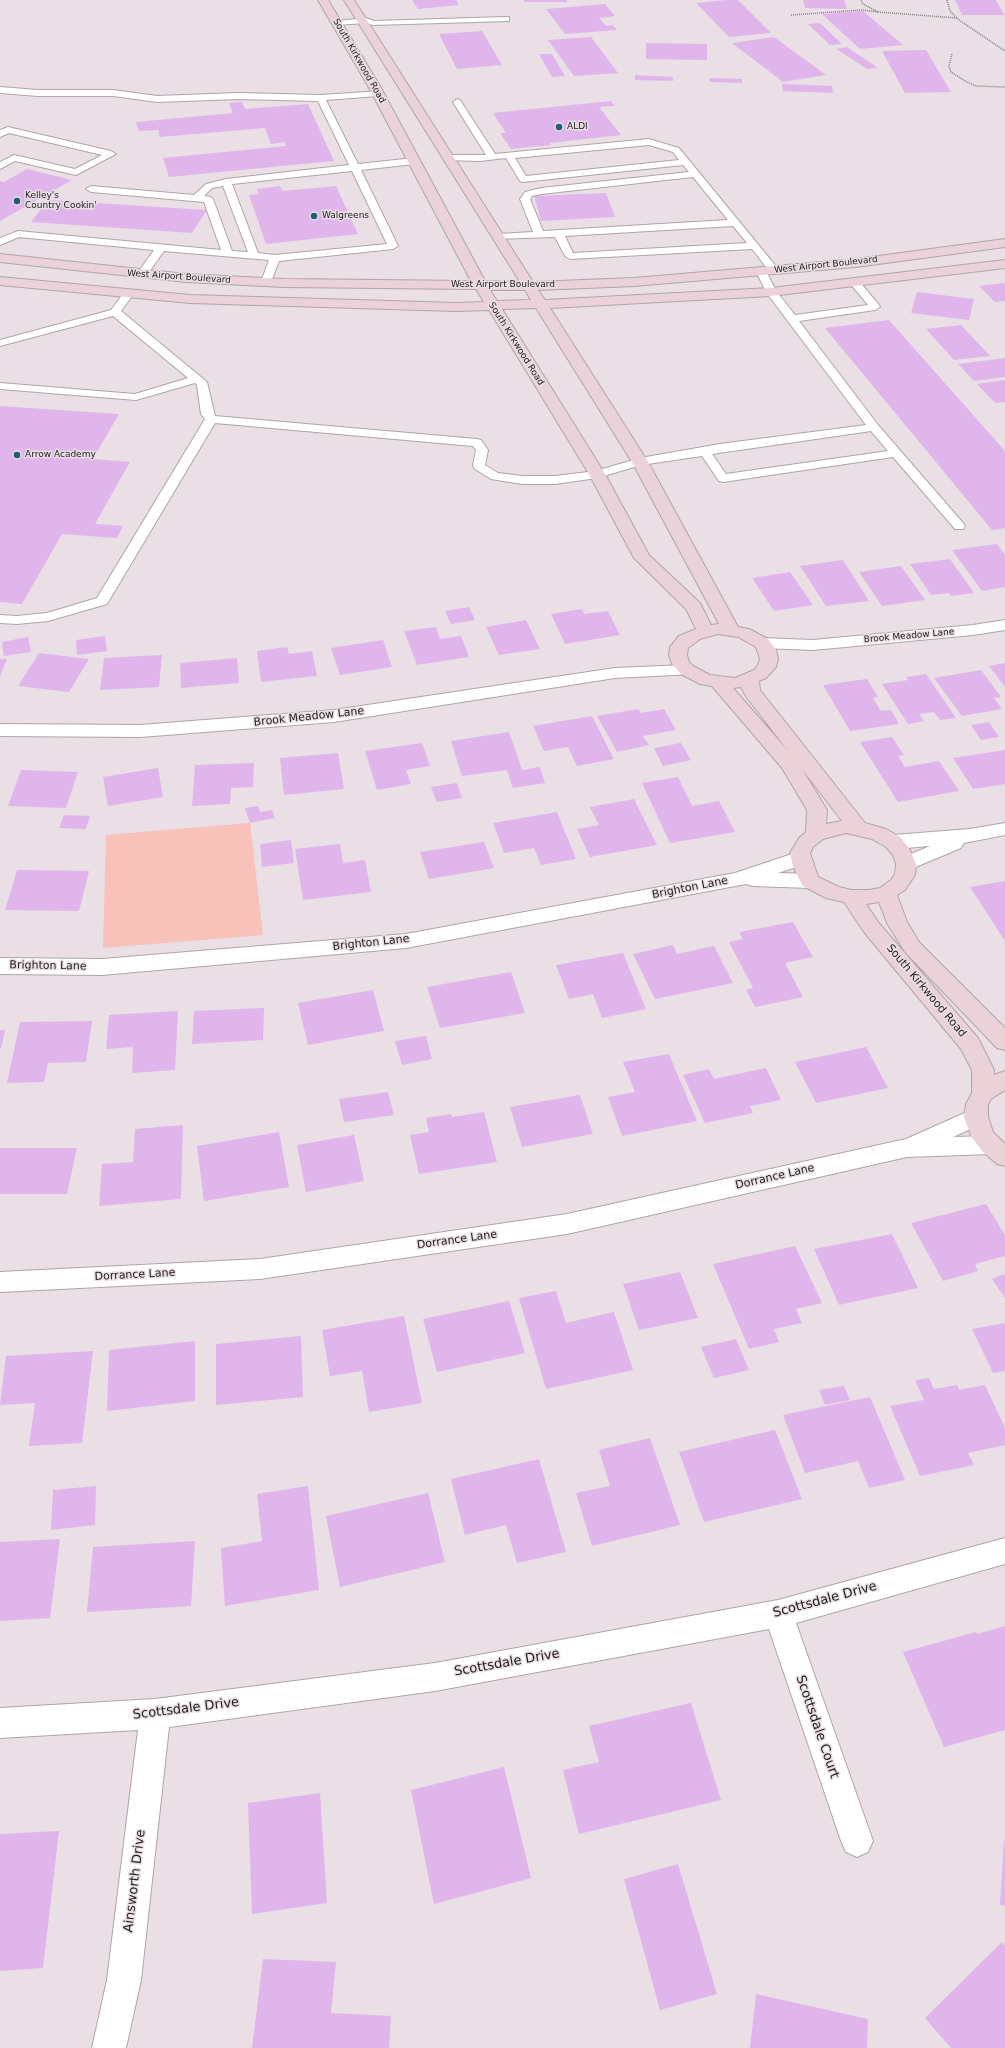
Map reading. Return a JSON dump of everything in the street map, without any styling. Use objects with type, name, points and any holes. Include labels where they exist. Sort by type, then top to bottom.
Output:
[{"type":"main road","name":"South Kirkwood Road","points":[[323,0],[378,93],[492,306],[597,474],[642,558],[694,607],[705,631]]},
{"type":"main road","points":[[349,0],[364,20],[405,90],[640,462],[730,630]]},
{"type":"main road","points":[[378,93],[405,90]]},
{"type":"main road","points":[[414,161],[448,158]]},
{"type":"main road","name":"West Airport Boulevard","points":[[0,258],[142,274],[266,282],[529,286],[634,282],[856,263],[1005,243]]},
{"type":"main road","name":"West Airport Boulevard","points":[[0,281],[190,299],[456,308],[622,301],[771,292],[1005,264]]},
{"type":"main road","points":[[129,293],[142,274]]},
{"type":"main road","points":[[730,630],[743,633],[762,643],[767,650],[769,661],[767,667],[760,674],[750,679],[735,682],[719,682],[706,680],[682,663],[679,647],[685,640],[705,631],[730,630]]},
{"type":"main road","points":[[750,679],[751,691],[859,829]]},
{"type":"main road","points":[[719,682],[739,708],[790,765],[817,810],[816,834]]},
{"type":"main road","points":[[846,827],[859,829],[879,834],[893,842],[902,852],[906,864],[905,875],[898,885],[886,893],[869,897],[850,897],[833,893],[810,881],[803,866],[800,853],[806,842],[816,834],[830,829],[846,827]]},
{"type":"main road","name":"South Kirkwood Road","points":[[886,893],[897,923],[912,947],[1005,1042]]},
{"type":"main road","name":"South Kirkwood Road","points":[[850,897],[871,927],[970,1044],[983,1070],[983,1093],[977,1104],[976,1117]]},
{"type":"main road","points":[[983,1093],[994,1085],[1005,1080]]},
{"type":"main road","points":[[976,1117],[983,1136],[998,1151]]},
{"type":"street","name":"Brook Meadow Lane","points":[[762,643],[813,645],[973,630],[1005,625]]},
{"type":"street","name":"Brook Meadow Lane","points":[[769,661],[813,645]]},
{"type":"street","name":"Brook Meadow Lane","points":[[0,730],[140,732],[334,716],[682,663]]},
{"type":"street","points":[[893,842],[970,836],[1005,829]]},
{"type":"street","points":[[906,864],[970,836]]},
{"type":"street","name":"Brighton Lane","points":[[0,966],[102,967],[406,941],[738,879],[801,858]]},
{"type":"street","name":"Brighton Lane","points":[[738,879],[810,881]]},
{"type":"street","name":"Dorrance Lane","points":[[0,1282],[260,1269],[567,1224],[907,1148],[976,1117]]},
{"type":"street","name":"Dorrance Lane","points":[[907,1148],[998,1151]]},
{"type":"street","name":"Scottsdale Drive","points":[[0,1723],[155,1714],[435,1677],[778,1614],[1005,1551]]},
{"type":"street","name":"Scottsdale Court","points":[[778,1614],[856,1841]]},
{"type":"street","name":"Ainsworth Drive","points":[[109,2048],[124,1980],[155,1714]]},
{"type":"lane","points":[[337,23],[364,20],[374,22],[411,21],[500,13]]},
{"type":"lane","points":[[455,18],[506,20]]},
{"type":"lane","points":[[0,90],[38,93],[113,93],[157,98],[238,96],[321,98],[378,93]]},
{"type":"lane","points":[[0,242],[18,234],[275,258],[393,246],[321,98]]},
{"type":"lane","points":[[457,102],[492,157]]},
{"type":"lane","points":[[0,134],[8,130],[111,154],[76,172],[14,158],[0,166]]},
{"type":"lane","points":[[448,158],[509,156],[649,142],[676,150],[754,246],[767,271],[771,292],[874,427],[959,526]]},
{"type":"lane","points":[[509,156],[523,179],[686,162]]},
{"type":"lane","points":[[196,198],[209,186],[227,187],[358,172],[414,161]]},
{"type":"lane","points":[[539,234],[525,199],[528,194],[541,191],[695,174]]},
{"type":"lane","points":[[227,187],[254,256]]},
{"type":"lane","points":[[92,190],[208,199],[228,254]]},
{"type":"lane","points":[[498,237],[735,223]]},
{"type":"lane","points":[[558,233],[570,256],[754,246]]},
{"type":"lane","points":[[142,274],[161,247]]},
{"type":"lane","points":[[266,282],[275,258]]},
{"type":"lane","points":[[792,319],[875,307],[854,282]]},
{"type":"lane","points":[[0,343],[115,312],[129,293]]},
{"type":"lane","points":[[115,312],[203,384],[207,414],[211,419],[477,443],[482,450],[479,466],[495,476],[522,480],[555,480],[597,474],[640,462],[705,452],[720,448],[874,427]]},
{"type":"lane","points":[[0,386],[136,397],[196,379]]},
{"type":"lane","points":[[0,619],[17,620],[48,617],[102,600],[211,419]]},
{"type":"lane","points":[[705,452],[723,478],[896,453]]},
{"type":"path","points":[[861,0],[863,4],[878,12]]},
{"type":"path","points":[[947,0],[950,12],[1005,51]]},
{"type":"path","points":[[791,15],[862,10],[957,18]]},
{"type":"path","points":[[952,54],[949,66],[951,72],[965,81],[976,86],[1005,87]]},
{"type":"shaded area","points":[[250,823],[263,935],[103,948],[106,835]]},
{"type":"building","points":[[412,0],[456,0],[459,5],[418,9]]},
{"type":"building","points":[[524,0],[567,0],[567,2],[524,2]]},
{"type":"building","points":[[738,0],[771,33],[729,37],[696,3]]},
{"type":"building","points":[[803,0],[844,0],[847,9],[805,8]]},
{"type":"building","points":[[955,0],[996,0],[1004,15],[962,15]]},
{"type":"building","points":[[605,4],[615,16],[599,18],[606,26],[613,25],[617,30],[565,34],[546,9]]},
{"type":"building","points":[[863,11],[903,45],[860,49],[822,14]]},
{"type":"building","points":[[820,23],[842,44],[830,45],[808,24]]},
{"type":"building","points":[[482,31],[502,65],[457,69],[439,34]]},
{"type":"building","points":[[591,37],[618,73],[574,76],[548,40]]},
{"type":"building","points":[[774,37],[826,75],[783,82],[732,43]]},
{"type":"building","points":[[646,43],[707,44],[707,60],[646,59]]},
{"type":"building","points":[[847,47],[878,68],[867,69],[836,49]]},
{"type":"building","points":[[926,50],[951,92],[905,93],[882,51]]},
{"type":"building","points":[[539,54],[552,54],[565,76],[552,77]]},
{"type":"building","points":[[635,75],[673,77],[673,81],[635,80]]},
{"type":"building","points":[[709,78],[742,79],[742,83],[710,82]]},
{"type":"building","points":[[782,84],[832,86],[833,93],[783,91]]},
{"type":"building","points":[[611,101],[615,106],[599,107],[621,135],[550,143],[551,145],[511,149],[500,133],[506,133],[493,113]]},
{"type":"building","points":[[242,102],[245,109],[308,104],[334,161],[169,177],[163,158],[286,146],[285,142],[271,144],[265,128],[160,137],[158,130],[139,131],[136,122],[233,113],[229,103]]},
{"type":"building","name":"Kelley's Country Cookin'","points":[[27,169],[72,180],[0,221],[0,181],[4,182]]},
{"type":"building","name":"Walgreens","points":[[280,186],[282,191],[336,186],[358,234],[266,244],[249,195],[259,194],[257,189]]},
{"type":"building","points":[[606,193],[615,217],[541,221],[534,196]]},
{"type":"building","points":[[48,200],[207,210],[192,233],[31,222]]},
{"type":"building","points":[[1005,283],[1005,301],[995,302],[979,286]]},
{"type":"building","points":[[917,292],[974,299],[969,320],[911,313]]},
{"type":"building","points":[[889,320],[1005,451],[1005,528],[992,530],[825,328]]},
{"type":"building","points":[[961,325],[990,356],[954,360],[926,329]]},
{"type":"building","points":[[1005,358],[1005,377],[974,381],[958,364]]},
{"type":"building","points":[[1005,380],[1005,402],[995,403],[977,384]]},
{"type":"building","points":[[0,406],[119,414],[93,459],[130,462],[95,524],[123,526],[117,538],[62,534],[22,604],[0,602]]},
{"type":"building","points":[[997,544],[1005,555],[1005,587],[982,591],[952,550]]},
{"type":"building","points":[[950,559],[974,593],[951,596],[949,593],[931,595],[910,564]]},
{"type":"building","points":[[843,560],[869,601],[826,606],[800,566]]},
{"type":"building","points":[[901,566],[925,600],[882,606],[859,572]]},
{"type":"building","points":[[790,572],[813,605],[774,611],[752,578]]},
{"type":"building","points":[[469,607],[475,620],[451,624],[445,611]]},
{"type":"building","points":[[582,609],[584,614],[608,611],[620,635],[565,644],[551,614]]},
{"type":"building","points":[[526,620],[540,649],[499,655],[486,627]]},
{"type":"building","points":[[436,627],[440,639],[461,636],[469,657],[417,665],[404,631]]},
{"type":"building","points":[[105,636],[107,651],[77,655],[76,640]]},
{"type":"building","points":[[28,637],[31,652],[4,656],[2,642]]},
{"type":"building","points":[[383,640],[392,667],[340,675],[331,648]]},
{"type":"building","points":[[287,647],[289,654],[312,651],[317,676],[261,682],[257,651]]},
{"type":"building","points":[[39,653],[89,659],[69,692],[18,686]]},
{"type":"building","points":[[162,655],[159,687],[100,690],[104,658]]},
{"type":"building","points":[[237,658],[239,683],[181,688],[180,663]]},
{"type":"building","points":[[0,659],[7,659],[0,676]]},
{"type":"building","points":[[1005,663],[1005,687],[989,666]]},
{"type":"building","points":[[981,670],[1001,697],[994,698],[1002,709],[962,716],[934,678]]},
{"type":"building","points":[[926,674],[956,718],[940,720],[934,712],[919,714],[924,721],[908,724],[882,684],[908,680],[906,677]]},
{"type":"building","points":[[867,679],[878,697],[873,698],[881,711],[891,710],[899,724],[850,731],[823,685]]},
{"type":"building","points":[[638,709],[641,713],[664,709],[676,730],[643,736],[649,745],[617,752],[597,716]]},
{"type":"building","points":[[592,716],[614,759],[577,766],[568,747],[544,751],[533,726]]},
{"type":"building","points":[[989,722],[999,737],[981,740],[971,725]]},
{"type":"building","points":[[509,732],[522,770],[540,767],[545,783],[513,788],[507,770],[462,776],[451,741]]},
{"type":"building","points":[[892,737],[904,755],[898,756],[905,767],[939,761],[959,791],[898,802],[860,742]]},
{"type":"building","points":[[422,743],[430,766],[406,770],[411,784],[377,790],[365,751]]},
{"type":"building","points":[[681,743],[691,760],[663,766],[654,748]]},
{"type":"building","points":[[1005,750],[1005,784],[973,789],[953,758]]},
{"type":"building","points":[[338,753],[344,789],[284,795],[280,758]]},
{"type":"building","points":[[254,763],[253,787],[231,788],[230,804],[192,806],[195,765]]},
{"type":"building","points":[[158,768],[163,797],[108,806],[103,777]]},
{"type":"building","points":[[21,770],[78,772],[66,808],[8,806]]},
{"type":"building","points":[[678,777],[692,806],[719,801],[735,832],[670,843],[642,783]]},
{"type":"building","points":[[457,783],[462,798],[437,802],[431,787]]},
{"type":"building","points":[[634,799],[657,845],[590,857],[577,829],[599,825],[590,807]]},
{"type":"building","points":[[258,806],[260,812],[272,810],[275,818],[250,823],[245,808]]},
{"type":"building","points":[[557,812],[576,859],[541,865],[534,848],[504,853],[493,823]]},
{"type":"building","points":[[64,815],[90,816],[86,829],[59,828]]},
{"type":"building","points":[[291,840],[294,863],[262,867],[260,844]]},
{"type":"building","points":[[484,842],[494,868],[429,879],[420,852]]},
{"type":"building","points":[[340,844],[343,863],[365,860],[371,892],[303,900],[295,849]]},
{"type":"building","points":[[17,870],[89,871],[79,911],[5,910]]},
{"type":"building","points":[[1005,881],[1005,941],[970,887]]},
{"type":"building","points":[[793,922],[813,957],[785,963],[803,997],[755,1007],[746,990],[753,988],[729,942],[743,939],[739,932]]},
{"type":"building","points":[[673,945],[677,954],[714,946],[733,983],[655,999],[633,954]]},
{"type":"building","points":[[623,953],[646,1009],[602,1018],[593,994],[569,999],[556,965]]},
{"type":"building","points":[[511,972],[525,1013],[440,1028],[427,987]]},
{"type":"building","points":[[373,990],[384,1031],[308,1045],[298,1003]]},
{"type":"building","points":[[264,1008],[263,1040],[192,1044],[194,1011]]},
{"type":"building","points":[[178,1011],[175,1070],[132,1073],[133,1047],[106,1049],[109,1015]]},
{"type":"building","points":[[92,1021],[86,1062],[48,1063],[44,1082],[7,1083],[20,1022]]},
{"type":"building","points":[[0,1030],[5,1030],[1,1048],[0,1048]]},
{"type":"building","points":[[426,1036],[432,1059],[402,1065],[395,1041]]},
{"type":"building","points":[[866,1047],[888,1088],[816,1103],[795,1062]]},
{"type":"building","points":[[669,1054],[697,1121],[622,1136],[608,1097],[635,1092],[623,1062]]},
{"type":"building","points":[[766,1068],[781,1100],[750,1106],[753,1113],[705,1123],[683,1075],[709,1069],[714,1079]]},
{"type":"building","points":[[388,1092],[394,1115],[344,1122],[339,1099]]},
{"type":"building","points":[[580,1095],[593,1134],[522,1147],[510,1107]]},
{"type":"building","points":[[484,1112],[497,1162],[419,1174],[410,1135],[429,1132],[426,1118],[451,1114],[452,1117]]},
{"type":"building","points":[[183,1125],[181,1199],[99,1206],[102,1164],[133,1162],[135,1129]]},
{"type":"building","points":[[279,1132],[289,1187],[204,1201],[197,1146]]},
{"type":"building","points":[[354,1135],[364,1181],[306,1192],[297,1145]]},
{"type":"building","points":[[0,1148],[77,1148],[67,1194],[0,1194]]},
{"type":"building","points":[[986,1204],[1005,1235],[1005,1256],[975,1264],[978,1271],[943,1281],[911,1223]]},
{"type":"building","points":[[892,1234],[918,1288],[839,1305],[814,1249]]},
{"type":"building","points":[[795,1246],[822,1303],[796,1309],[802,1323],[774,1329],[779,1342],[749,1349],[713,1264]]},
{"type":"building","points":[[680,1272],[698,1318],[639,1330],[623,1284]]},
{"type":"building","points":[[1005,1274],[1005,1298],[992,1279]]},
{"type":"building","points":[[556,1291],[566,1323],[614,1312],[633,1370],[546,1389],[519,1298]]},
{"type":"building","points":[[509,1301],[525,1353],[437,1372],[423,1319]]},
{"type":"building","points":[[404,1316],[422,1403],[369,1412],[362,1371],[330,1376],[322,1330]]},
{"type":"building","points":[[1005,1323],[1005,1371],[993,1373],[972,1329]]},
{"type":"building","points":[[301,1336],[303,1397],[216,1405],[216,1344]]},
{"type":"building","points":[[736,1339],[749,1370],[714,1378],[701,1347]]},
{"type":"building","points":[[195,1341],[195,1401],[107,1411],[109,1350]]},
{"type":"building","points":[[93,1351],[82,1443],[29,1446],[35,1403],[0,1405],[6,1356]]},
{"type":"building","points":[[929,1378],[934,1389],[957,1385],[959,1390],[985,1385],[1005,1428],[1005,1445],[968,1453],[974,1465],[920,1476],[890,1406],[924,1400],[915,1380]]},
{"type":"building","points":[[844,1386],[850,1400],[825,1405],[819,1390]]},
{"type":"building","points":[[870,1397],[905,1480],[869,1488],[858,1461],[805,1473],[783,1415]]},
{"type":"building","points":[[775,1430],[802,1499],[704,1522],[679,1452]]},
{"type":"building","points":[[650,1438],[680,1525],[592,1546],[576,1493],[610,1486],[599,1450]]},
{"type":"building","points":[[539,1459],[566,1552],[517,1563],[506,1525],[465,1535],[451,1479]]},
{"type":"building","points":[[96,1486],[95,1525],[51,1530],[53,1490]]},
{"type":"building","points":[[308,1486],[319,1590],[225,1606],[221,1548],[262,1541],[257,1494]]},
{"type":"building","points":[[428,1493],[445,1562],[340,1587],[326,1516]]},
{"type":"building","points":[[60,1539],[50,1618],[0,1621],[0,1542]]},
{"type":"building","points":[[195,1541],[191,1606],[87,1612],[93,1547]]},
{"type":"building","points":[[1005,1626],[1005,1730],[944,1747],[903,1652],[976,1632],[977,1634]]},
{"type":"building","points":[[691,1703],[721,1800],[579,1834],[563,1770],[599,1762],[589,1726]]},
{"type":"building","points":[[504,1767],[531,1878],[434,1904],[411,1790]]},
{"type":"building","points":[[320,1793],[327,1903],[252,1914],[248,1803]]},
{"type":"building","points":[[59,1831],[43,1968],[0,1971],[0,1834]]},
{"type":"building","points":[[1005,1841],[1005,1906],[1000,1905]]},
{"type":"building","points":[[678,1864],[717,1994],[660,2010],[624,1879]]},
{"type":"building","points":[[1002,1942],[1005,1946],[1005,2048],[951,2048],[925,2018]]},
{"type":"building","points":[[263,1959],[336,1962],[331,2013],[391,2016],[389,2048],[252,2048]]},
{"type":"building","points":[[756,1994],[868,2019],[867,2048],[750,2048]]},
{"type":"place","name":"ALDI","points":[[559,127]]},
{"type":"place","name":"Kelley's Country Cookin'","points":[[17,201]]},
{"type":"place","name":"Walgreens","points":[[314,216]]},
{"type":"place","name":"Arrow Academy","points":[[17,455]]}]
